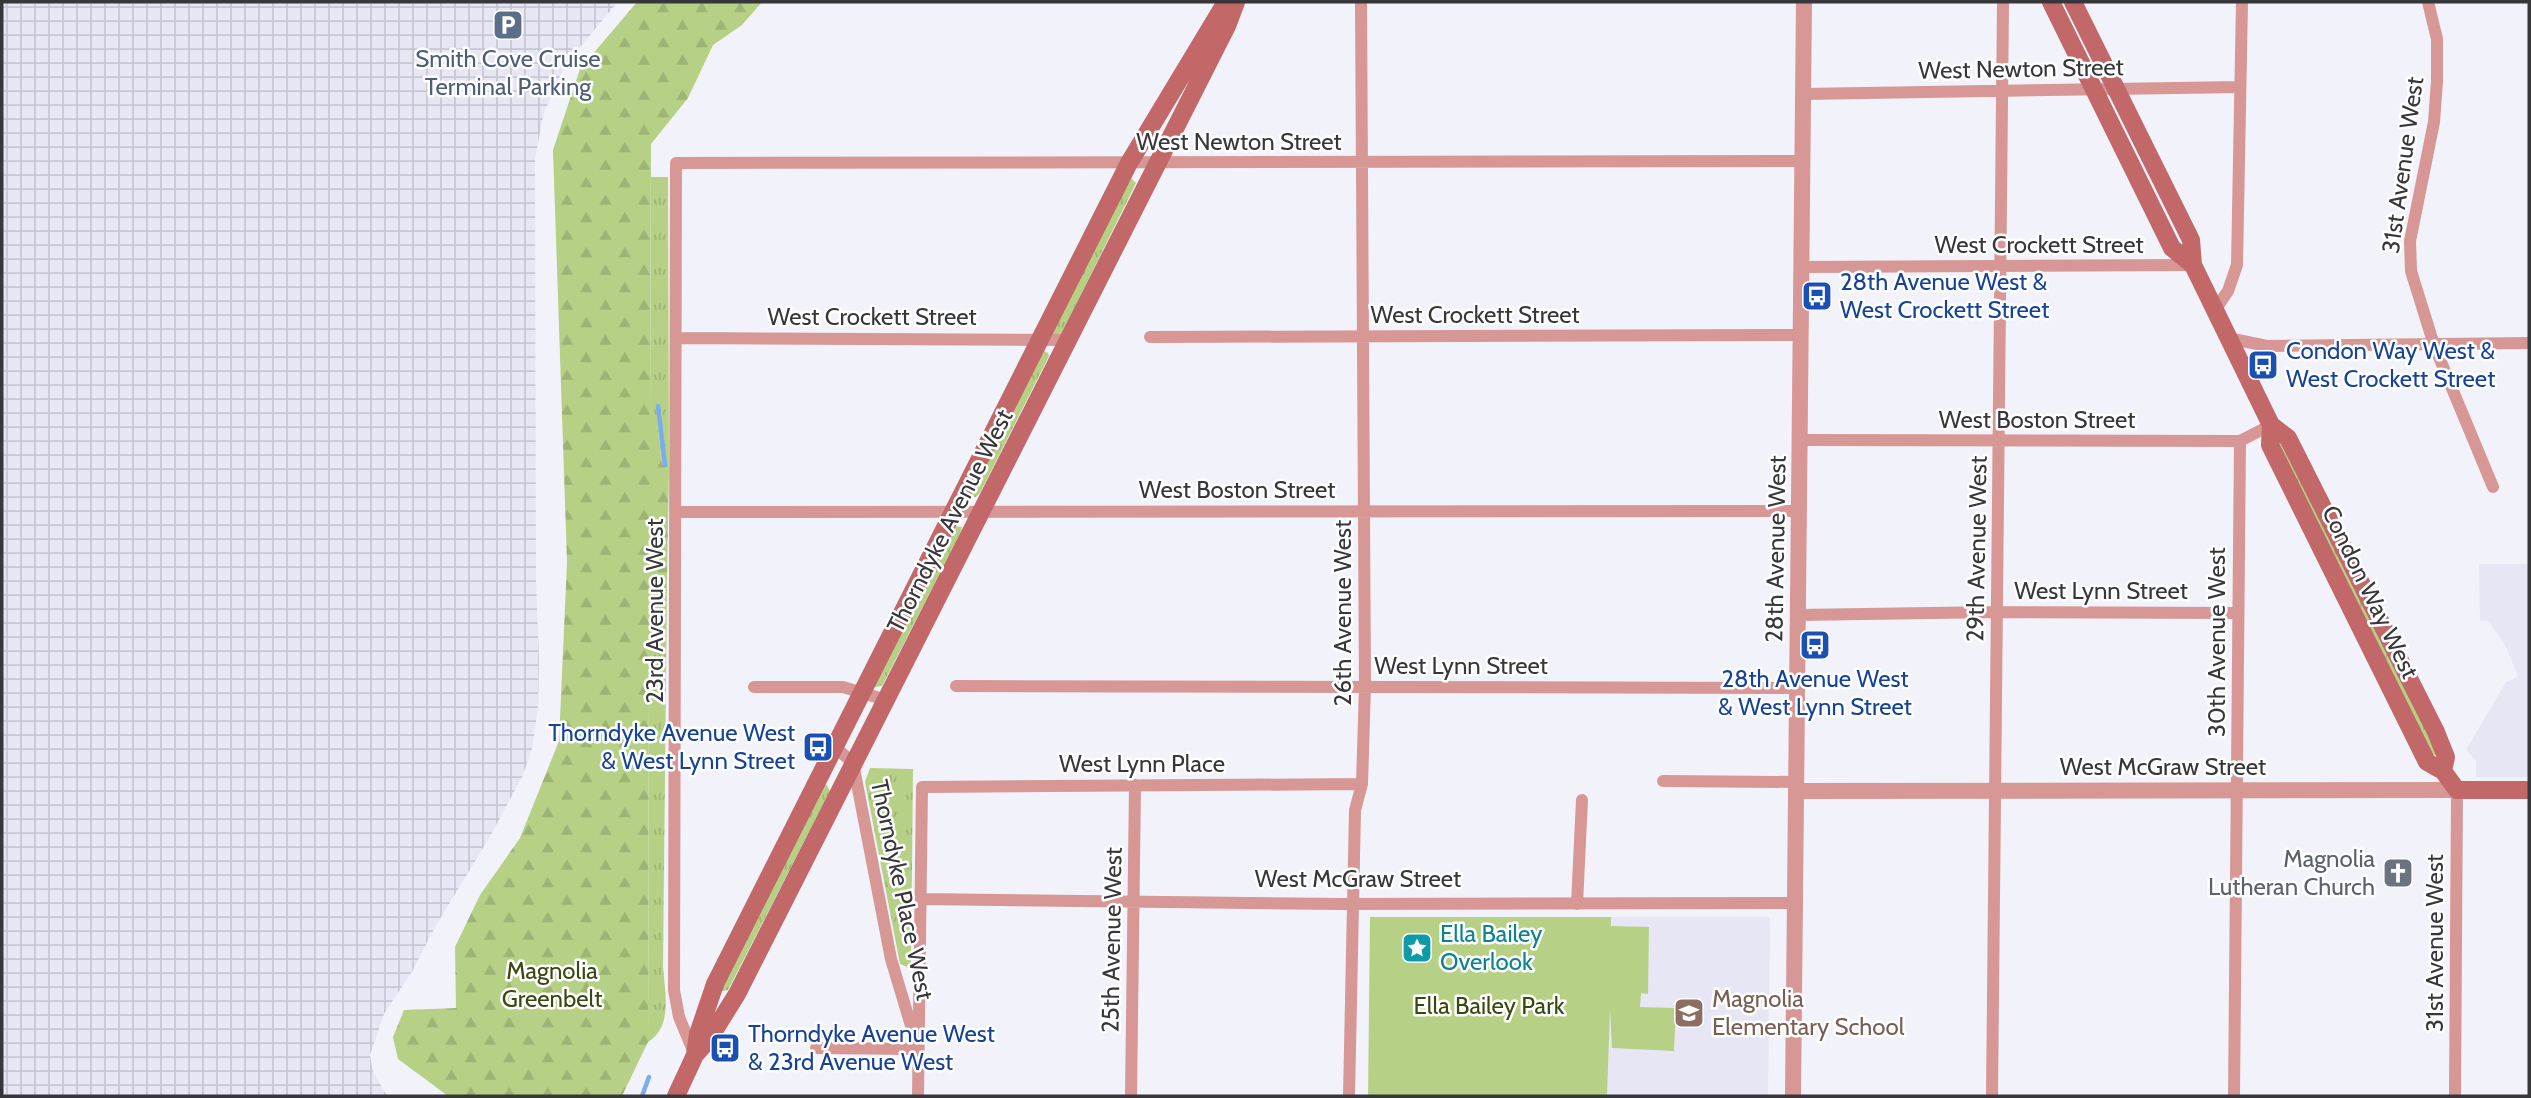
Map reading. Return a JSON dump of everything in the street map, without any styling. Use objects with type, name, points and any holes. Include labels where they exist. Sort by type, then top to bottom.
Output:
[{"type":"main road","name":"Thorndyke Avenue West","points":[[695,1055],[698,1034],[715,984],[953,511],[1129,163],[1226,2]]},
{"type":"main road","name":"Thorndyke Avenue West","points":[[676,1096],[695,1055],[709,1039],[737,994],[1227,26],[1236,2]]},
{"type":"main road","name":"Condon Way West","points":[[2051,2],[2172,248],[2193,264]]},
{"type":"main road","name":"Condon Way West","points":[[2073,2],[2191,240],[2193,264],[2270,425],[2270,445],[2427,762],[2443,771],[2457,790]]},
{"type":"main road","name":"West McGraw Street","points":[[2457,790],[2529,790]]},
{"type":"street","name":"26th Avenue West","points":[[1349,1096],[1354,810],[1362,784],[1365,686],[1361,2]]},
{"type":"street","name":"28th Avenue West","points":[[1793,1096],[1804,2]]},
{"type":"street","name":"29th Avenue West","points":[[1992,1096],[2003,2]]},
{"type":"street","points":[[2215,310],[2228,291],[2237,265],[2242,2]]},
{"type":"street","name":"31st Avenue West","points":[[2428,2],[2437,39],[2437,81],[2434,122],[2410,241],[2411,271],[2434,345],[2493,487]]},
{"type":"street","name":"West Newton Street","points":[[1803,94],[2240,87]]},
{"type":"street","name":"West Newton Street","points":[[676,163],[1802,161]]},
{"type":"street","name":"23rd Avenue West","points":[[676,163],[674,990],[679,1017],[695,1055]]},
{"type":"street","name":"West Crockett Street","points":[[1801,267],[2193,264]]},
{"type":"street","name":"West Crockett Street","points":[[1150,337],[1800,335]]},
{"type":"street","name":"West Crockett Street","points":[[676,338],[1068,340]]},
{"type":"street","points":[[2228,338],[2267,346],[2529,344]]},
{"type":"street","name":"West Boston Street","points":[[1799,440],[2240,441],[2270,425]]},
{"type":"street","name":"30th Avenue West","points":[[2234,1096],[2240,441]]},
{"type":"street","name":"West Boston Street","points":[[676,512],[1799,511]]},
{"type":"street","name":"West Lynn Street","points":[[1798,615],[2237,613]]},
{"type":"street","name":"West Lynn Street","points":[[956,686],[1797,688]]},
{"type":"street","points":[[754,687],[843,687],[886,700]]},
{"type":"street","name":"Thorndyke Place West","points":[[835,747],[853,763],[891,959],[918,1049]]},
{"type":"street","points":[[1663,781],[1796,787]]},
{"type":"street","name":"West Lynn Place","points":[[921,899],[922,787],[1362,784]]},
{"type":"street","name":"25th Avenue West","points":[[1131,1096],[1135,785]]},
{"type":"street","name":"West McGraw Street","points":[[1796,787],[1995,791],[2457,790]]},
{"type":"street","name":"31st Avenue West","points":[[2455,1096],[2457,790]]},
{"type":"street","points":[[1577,904],[1582,800]]},
{"type":"street","points":[[918,1096],[921,899]]},
{"type":"street","name":"West McGraw Street","points":[[921,899],[1354,904],[1795,903]]},
{"type":"street","points":[[816,1048],[918,1049]]},
{"type":"shaded area","points":[[2,2],[618,2],[574,54],[561,74],[544,113],[535,158],[536,580],[539,660],[538,707],[532,749],[522,777],[488,840],[435,927],[413,970],[384,1014],[370,1055],[373,1072],[387,1096],[2,1096]]},
{"type":"shaded area","points":[[2479,564],[2529,564],[2529,777],[2476,777],[2476,761],[2466,750],[2506,682],[2518,677],[2507,649],[2489,621],[2480,621]]},
{"type":"shaded area","name":"Magnolia Elementary School","points":[[1611,917],[1770,917],[1768,1096],[1607,1096]]},
{"type":"green space","name":"Magnolia Greenbelt","points":[[637,2],[762,2],[742,25],[713,45],[688,98],[651,144],[650,410],[657,422],[662,464],[669,470],[667,581],[659,596],[649,691],[648,1042],[622,1096],[448,1096],[398,1059],[393,1037],[404,1010],[456,1008],[455,947],[480,895],[520,838],[559,741],[567,562],[553,150],[580,69]]},
{"type":"green space","points":[[651,177],[668,177],[669,470],[662,464],[657,423],[650,410]]},
{"type":"green space","points":[[1131,178],[1136,183],[1061,335],[1050,333]]},
{"type":"green space","points":[[1042,350],[1049,356],[980,493],[976,497],[970,497]]},
{"type":"green space","points":[[2279,439],[2438,753],[2435,755],[2432,755],[2277,441]]},
{"type":"green space","points":[[955,526],[962,527],[960,534],[882,686],[875,687],[873,685]]},
{"type":"green space","points":[[667,581],[663,967],[666,1009],[661,1027],[648,1042],[649,691],[659,596]]},
{"type":"green space","points":[[870,768],[913,769],[911,963],[907,967],[900,964],[865,782]]},
{"type":"green space","points":[[824,785],[827,785],[830,791],[728,990],[723,991],[721,989]]},
{"type":"green space","name":"Ella Bailey Park","points":[[1370,917],[1611,917],[1611,926],[1649,927],[1648,994],[1641,993],[1640,1007],[1676,1008],[1674,1051],[1612,1048],[1610,1009],[1607,1096],[1368,1096]]},
{"type":"waterway","points":[[658,406],[665,465]]},
{"type":"waterway","points":[[642,1096],[649,1077]]},
{"type":"place","name":"Smith Cove Cruise Terminal Parking","points":[[508,25]]},
{"type":"place","name":"28th Avenue West & West Crockett Street","points":[[1817,296]]},
{"type":"place","name":"Condon Way West & West Crockett Street","points":[[2263,365]]},
{"type":"place","name":"28th Avenue West & West Lynn Street","points":[[1815,645]]},
{"type":"place","name":"Thorndyke Avenue West & West Lynn Street","points":[[818,747]]},
{"type":"place","name":"Magnolia Lutheran Church","points":[[2398,873]]},
{"type":"place","name":"Ella Bailey Overlook","points":[[1417,948]]},
{"type":"place","name":"Magnolia Elementary School","points":[[1689,1013]]},
{"type":"place","name":"Thorndyke Avenue West & 23rd Avenue West","points":[[725,1048]]}]
